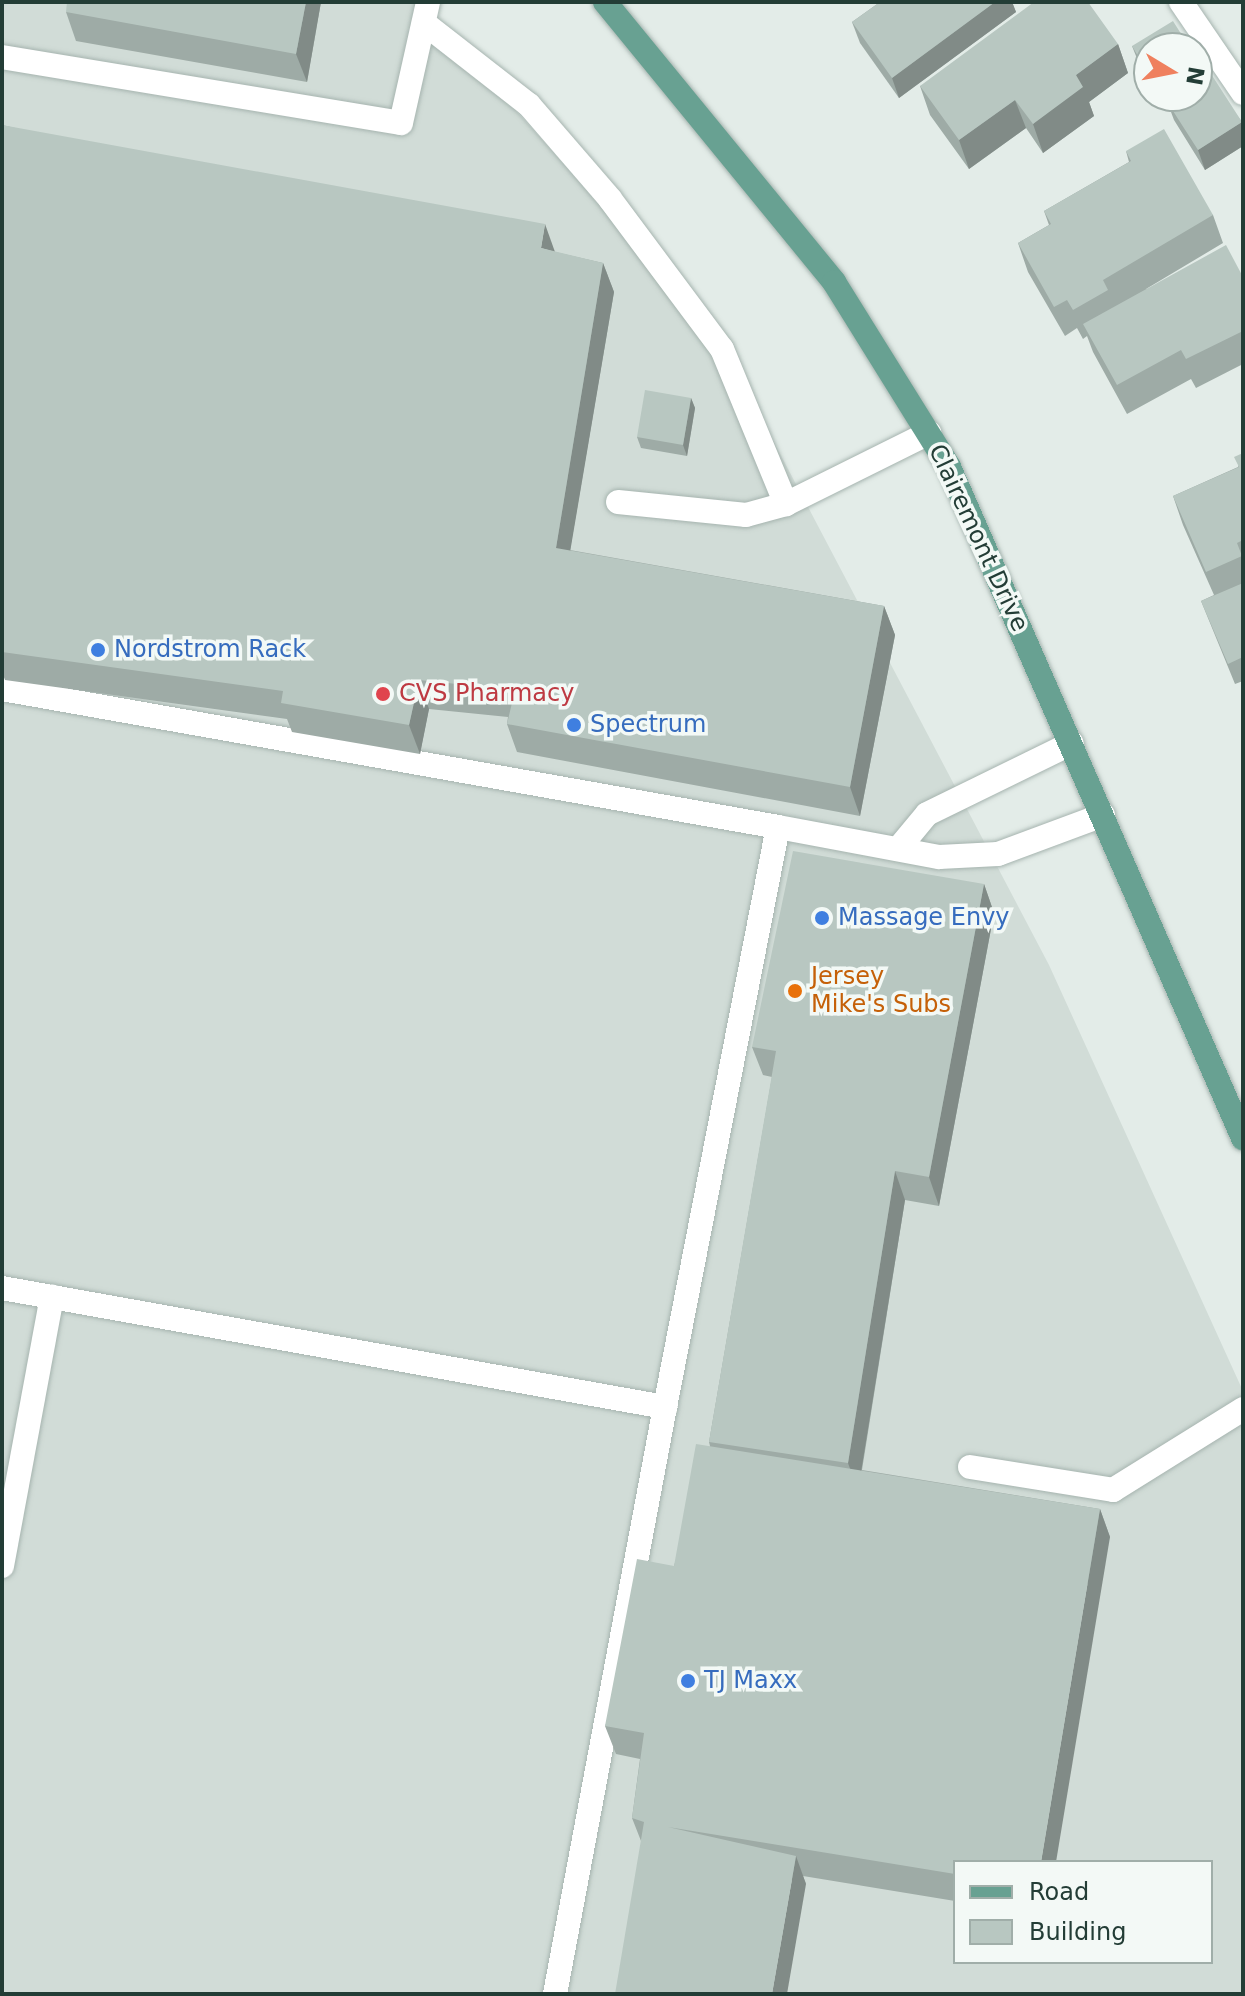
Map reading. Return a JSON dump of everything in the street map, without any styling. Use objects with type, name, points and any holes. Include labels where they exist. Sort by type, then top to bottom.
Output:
[{"type":"main road","name":"Clairemont Drive","points":[[605,2],[834,282],[929,433],[1072,743],[1243,1138]]},
{"type":"lane","points":[[1181,2],[1243,93]]},
{"type":"lane","points":[[2,57],[401,123],[426,12],[529,105],[610,199],[722,349],[786,504]]},
{"type":"lane","points":[[618,502],[746,515],[786,504],[929,433]]},
{"type":"lane","points":[[2,689],[939,857],[998,854],[1103,815]]},
{"type":"lane","points":[[898,849],[927,814],[1072,743]]},
{"type":"lane","points":[[555,1994],[778,827]]},
{"type":"lane","points":[[2,1288],[665,1407]]},
{"type":"lane","points":[[2,1566],[52,1297]]},
{"type":"lane","points":[[970,1467],[1113,1490],[1243,1409]]},
{"type":"shaded area","points":[[2,2],[418,2],[717,334],[1049,965],[1243,1391],[1243,1994],[2,1994]]},
{"type":"building","points":[[67,2],[306,2],[296,54],[66,12]]},
{"type":"building","points":[[880,2],[995,2],[892,78],[852,22]]},
{"type":"building","points":[[1034,2],[1088,2],[1118,44],[1076,75],[1083,87],[1033,124],[1015,100],[959,140],[920,86]]},
{"type":"building","points":[[1173,21],[1180,32],[1155,32]]},
{"type":"building","points":[[1213,77],[1242,122],[1198,150],[1174,112],[1213,112]]},
{"type":"building","points":[[2,125],[545,224],[541,248],[603,263],[556,548],[884,606],[850,787],[507,724],[515,690],[419,680],[409,725],[281,703],[283,691],[2,652]]},
{"type":"building","points":[[1164,129],[1213,215],[1103,280],[1108,290],[1073,310],[1067,300],[1054,307],[1018,243],[1051,224],[1044,211],[1131,161],[1126,151]]},
{"type":"building","points":[[1226,245],[1243,277],[1243,331],[1186,359],[1181,350],[1117,385],[1083,324]]},
{"type":"building","points":[[645,390],[691,398],[683,445],[637,437]]},
{"type":"building","points":[[1243,453],[1243,540],[1237,543],[1242,556],[1206,572],[1173,496],[1239,467],[1234,457]]},
{"type":"building","points":[[1243,583],[1243,657],[1228,664],[1201,601]]},
{"type":"building","points":[[793,851],[984,884],[929,1177],[895,1171],[848,1463],[709,1442],[776,1051],[752,1047]]},
{"type":"building","points":[[696,1444],[1100,1509],[1041,1860],[953,1860],[953,1874],[668,1827],[796,1856],[772,1994],[615,1994],[644,1822],[632,1818],[644,1733],[605,1726],[637,1559],[674,1566]]},
{"type":"place","name":"Nordstrom Rack","points":[[98,650]]},
{"type":"place","name":"CVS Pharmacy","points":[[383,694]]},
{"type":"place","name":"Spectrum","points":[[574,725]]},
{"type":"place","name":"Massage Envy","points":[[822,918]]},
{"type":"place","name":"Jersey Mike's Subs","points":[[795,991]]},
{"type":"place","name":"TJ Maxx","points":[[688,1681]]}]
